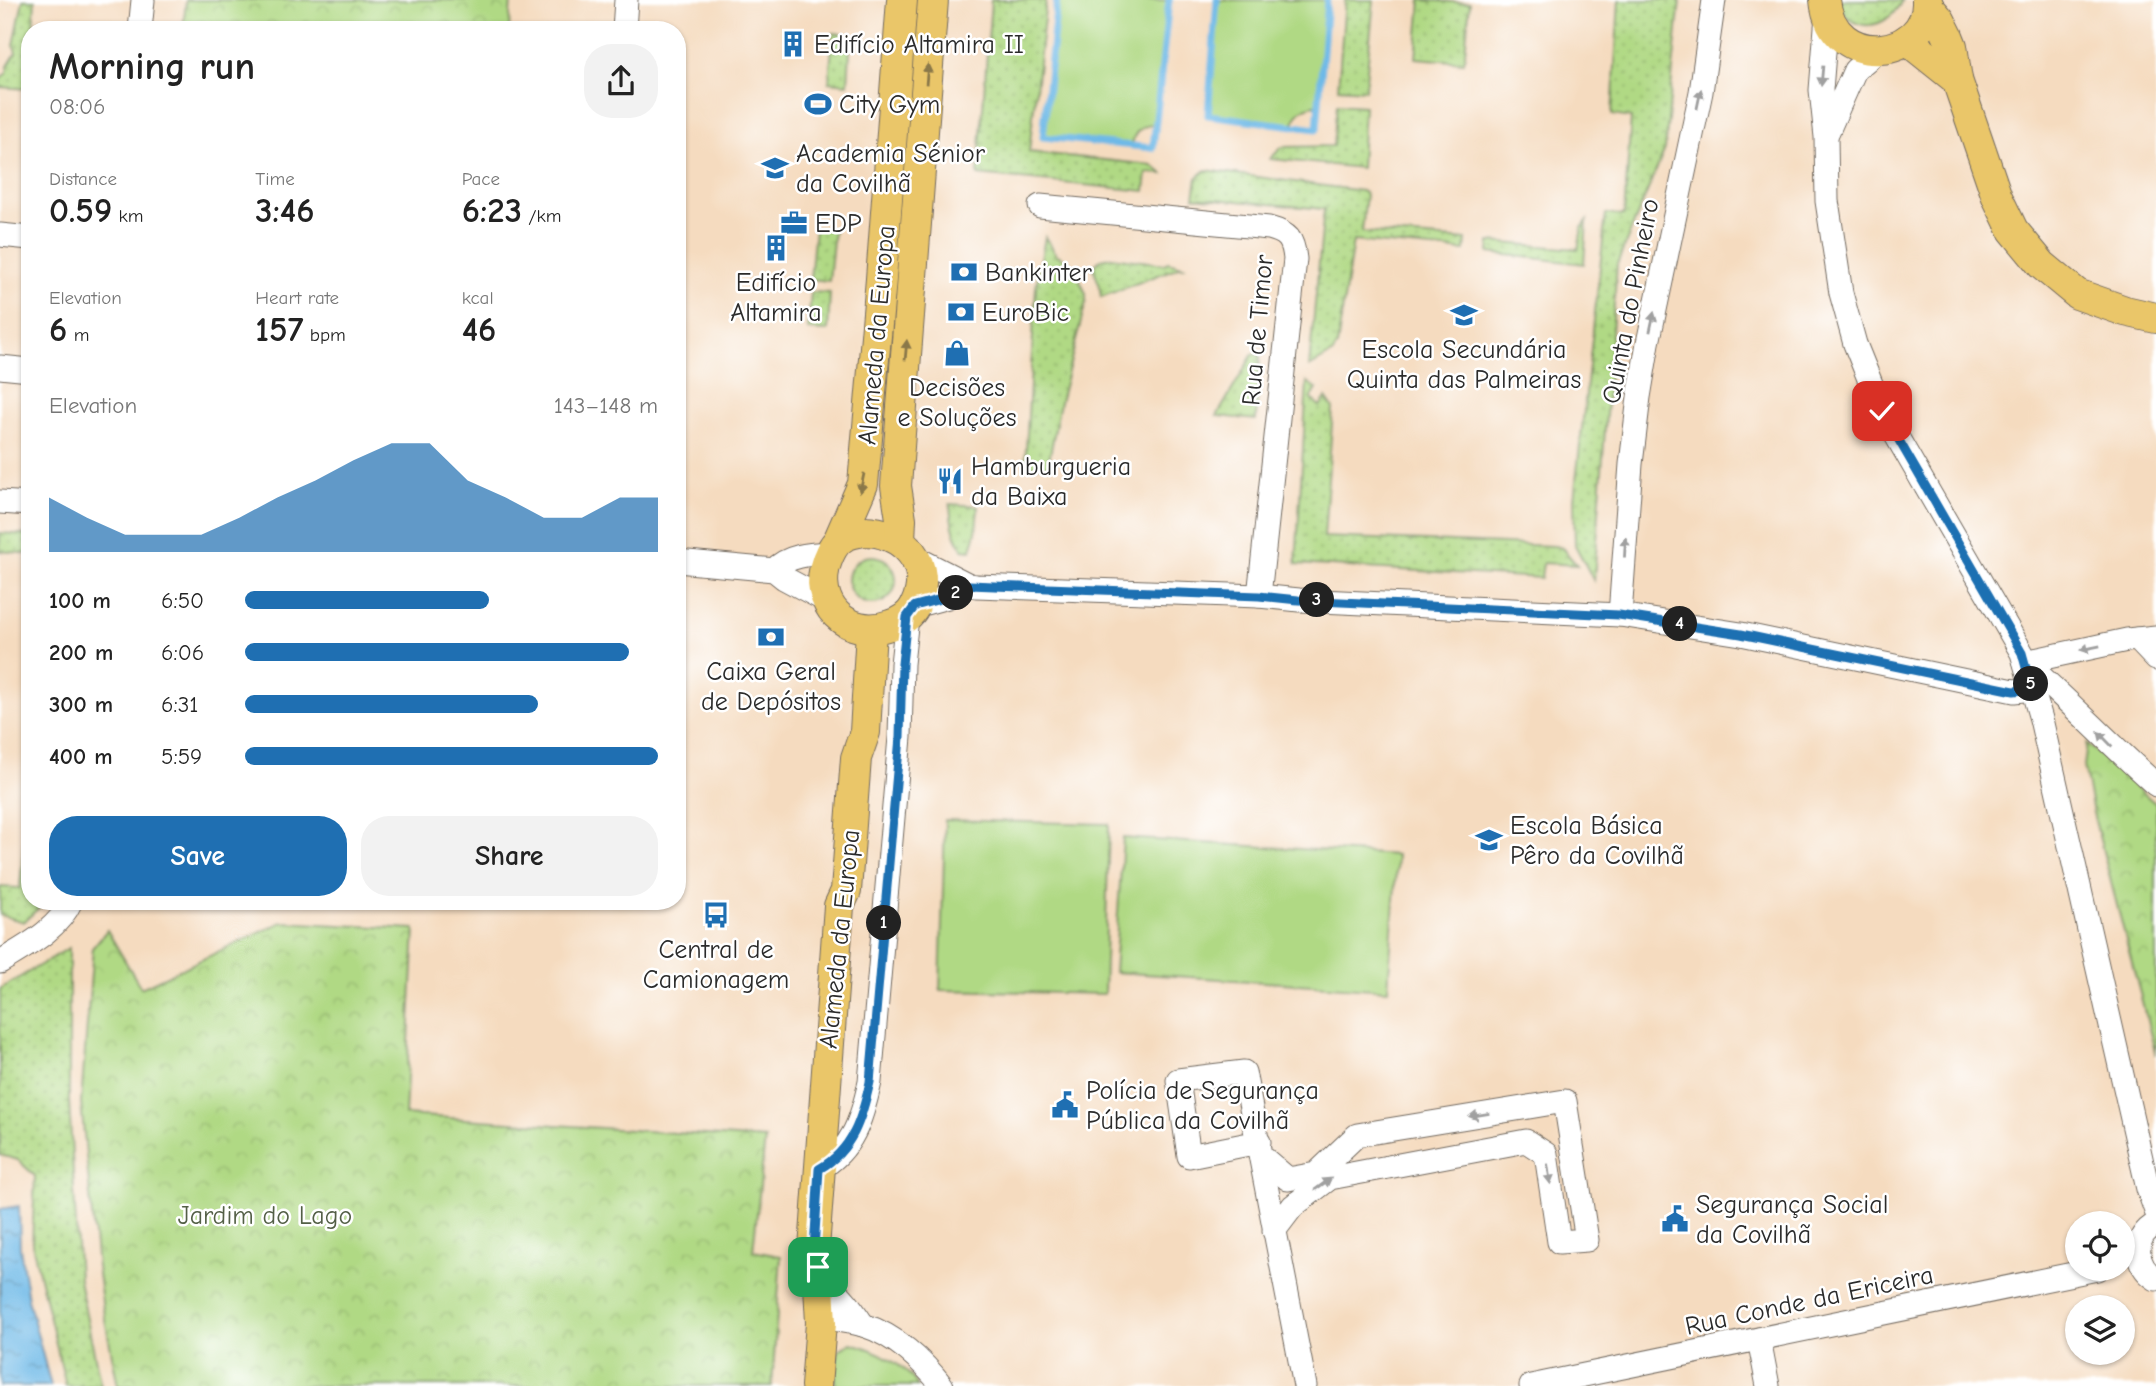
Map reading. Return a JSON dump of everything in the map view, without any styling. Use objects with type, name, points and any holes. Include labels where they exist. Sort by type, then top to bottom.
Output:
[{"type":"main road","name":"Alameda da Europa","points":[[834,546],[863,484],[902,0]]},
{"type":"main road","name":"Alameda da Europa","points":[[908,549],[896,486],[933,0]]},
{"type":"main road","points":[[1826,7],[1835,30],[1847,41],[1862,48],[1879,50],[1894,47],[1907,40],[1924,19],[1927,3]]},
{"type":"main road","points":[[1927,3],[1940,20],[1952,46],[1957,80],[1997,197],[2013,230],[2042,265],[2077,294],[2125,311],[2156,318]]},
{"type":"main road","points":[[1907,40],[1957,80]]},
{"type":"main road","points":[[862,531],[876,531],[890,534],[908,549],[920,575],[920,590],[911,611],[894,624],[871,631],[849,624],[839,617],[825,600],[822,573],[834,546],[862,531]]},
{"type":"main road","name":"Alameda da Europa","points":[[816,1386],[820,1340],[817,1277],[819,1169],[839,906],[846,891],[856,758],[865,732],[871,631]]},
{"type":"main road","name":"Alameda da Europa","points":[[803,1386],[799,1292],[801,1263],[817,1277]]},
{"type":"street","points":[[142,21],[143,0]]},
{"type":"street","points":[[625,21],[626,0]]},
{"type":"street","name":"Quinta do Pinheiro","points":[[1619,615],[1639,397],[1701,92],[1714,0]]},
{"type":"street","points":[[1826,7],[1821,90],[1826,137],[1827,201],[1841,293],[1855,344],[1882,411],[2025,662],[2148,1189],[2156,1211]]},
{"type":"street","points":[[1826,137],[1855,70],[1879,50]]},
{"type":"street","name":"Rua de Timor","points":[[1040,206],[1269,228],[1290,237],[1295,259],[1259,596]]},
{"type":"street","points":[[0,235],[21,237]]},
{"type":"street","points":[[0,368],[21,369]]},
{"type":"street","points":[[0,502],[21,503]]},
{"type":"street","points":[[774,570],[783,561],[834,546]]},
{"type":"street","points":[[908,549],[969,585],[1259,596],[1619,615],[1741,634],[2014,691],[2032,689]]},
{"type":"street","points":[[686,562],[774,570],[825,600]]},
{"type":"street","points":[[819,1169],[840,1154],[854,1135],[870,1082],[900,737],[902,664],[911,611],[948,597],[969,585]]},
{"type":"street","points":[[2025,662],[2147,638],[2156,659]]},
{"type":"street","points":[[2025,662],[2083,715],[2107,742],[2156,785]]},
{"type":"street","points":[[0,962],[34,941],[67,910]]},
{"type":"street","points":[[1260,1149],[1189,1156],[1178,1080],[1244,1072],[1260,1149],[1305,1386]]},
{"type":"street","points":[[1260,1149],[1288,1179],[1316,1174],[1357,1135],[1564,1101],[1587,1240],[1559,1242],[1546,1154],[1526,1141],[1330,1178],[1293,1206],[1274,1231]]},
{"type":"street","points":[[2135,1251],[2145,1232],[2156,1224]]},
{"type":"street","points":[[2135,1263],[2156,1279]]},
{"type":"street","name":"Rua Conde da Ericeira","points":[[1539,1385],[2065,1276]]},
{"type":"street","points":[[817,1277],[838,1322],[863,1325],[894,1340],[926,1365],[942,1386]]},
{"type":"street","points":[[820,1340],[835,1330],[863,1325]]},
{"type":"street","points":[[1759,1339],[1768,1386]]},
{"type":"green space","points":[[23,0],[35,0],[34,21],[21,21],[21,88],[0,87],[0,78],[7,73],[16,53],[14,45]]},
{"type":"green space","points":[[186,0],[511,0],[510,21],[184,21]]},
{"type":"green space","points":[[991,0],[1046,0],[1029,152],[1152,165],[1163,174],[1147,173],[1145,191],[978,175]]},
{"type":"green space","points":[[1057,0],[1169,0],[1156,125],[1140,129],[1132,145],[1043,137]]},
{"type":"green space","points":[[1217,0],[1327,0],[1319,105],[1302,110],[1296,117],[1294,126],[1208,115]]},
{"type":"green space","points":[[1345,0],[1374,0],[1365,90],[1338,88]]},
{"type":"green space","points":[[1421,0],[1470,3],[1464,62],[1416,58]]},
{"type":"green space","points":[[1619,0],[1680,0],[1665,149],[1617,264],[1594,581],[1575,545],[1574,499],[1606,214],[1624,215],[1631,118],[1612,115]]},
{"type":"green space","points":[[1837,0],[1902,0],[1888,18],[1869,25],[1850,20]]},
{"type":"green space","points":[[833,33],[851,35],[848,84],[829,82]]},
{"type":"green space","points":[[1337,104],[1364,106],[1361,168],[1270,159],[1282,147],[1333,146]]},
{"type":"green space","points":[[1206,170],[1362,191],[1366,194],[1362,232],[1466,240],[1465,251],[1353,241],[1337,346],[1333,353],[1309,367],[1324,209],[1194,197],[1197,178]]},
{"type":"green space","points":[[1587,221],[1584,264],[1489,253],[1490,242],[1578,249],[1582,228]]},
{"type":"green space","points":[[815,228],[834,230],[829,281],[810,279]]},
{"type":"green space","points":[[1045,237],[1056,254],[1070,262],[1086,294],[1048,466],[1025,465],[1036,287]]},
{"type":"green space","points":[[1111,257],[1164,264],[1168,262],[1186,267],[1179,267],[1101,297],[1093,267],[1101,259]]},
{"type":"green space","points":[[811,292],[830,293],[828,331],[808,330]]},
{"type":"green space","points":[[1253,354],[1260,355],[1256,420],[1217,416]]},
{"type":"green space","points":[[1307,382],[1317,389],[1311,399],[1320,406],[1326,398],[1333,408],[1324,537],[1555,546],[1562,548],[1577,565],[1543,563],[1541,578],[1296,564]]},
{"type":"green space","points":[[950,504],[978,506],[976,532],[971,550],[963,549],[957,538]]},
{"type":"green space","points":[[0,533],[21,534],[21,553],[0,551]]},
{"type":"green space","points":[[872,556],[889,563],[896,580],[889,597],[872,604],[855,597],[848,580],[855,563]]},
{"type":"green space","points":[[2087,744],[2156,804],[2156,1055],[2093,813],[2084,766]]},
{"type":"green space","points":[[945,820],[1109,824],[1104,994],[940,990]]},
{"type":"green space","points":[[1123,838],[1397,855],[1388,990],[1114,972]]},
{"type":"green space","points":[[21,876],[21,910],[37,910],[24,922],[0,915],[0,887],[20,888]]},
{"type":"green space","name":"Jardim do Lago","points":[[282,922],[415,929],[405,1115],[765,1139],[753,1251],[781,1256],[772,1386],[118,1386],[97,1267],[81,1103],[93,947],[107,930],[141,988]]},
{"type":"green space","points":[[69,948],[69,1101],[79,1280],[101,1386],[66,1386],[32,1244],[35,1176],[18,1160],[0,1155],[0,989]]},
{"type":"green space","points":[[851,1343],[889,1358],[918,1386],[835,1386],[838,1350]]},
{"type":"water","points":[[19,1206],[20,1248],[28,1299],[51,1386],[0,1386],[0,1209]]},
{"type":"waterway","points":[[1057,0],[1043,137],[1153,148],[1169,0]]},
{"type":"waterway","points":[[1217,0],[1208,115],[1317,129],[1327,0]]},
{"type":"place","name":"Edifício Altamira II","points":[[793,44]]},
{"type":"place","name":"City Gym","points":[[818,104]]},
{"type":"place","name":"Academia Sénior da Covilhã","points":[[775,168]]},
{"type":"place","name":"EDP","points":[[794,223]]},
{"type":"place","name":"Edifício Altamira","points":[[776,248]]},
{"type":"place","name":"Bankinter","points":[[964,272]]},
{"type":"place","name":"EuroBic","points":[[961,312]]},
{"type":"place","name":"Escola Secundária Quinta das Palmeiras","points":[[1464,315]]},
{"type":"place","name":"Decisões e Soluções","points":[[957,353]]},
{"type":"place","name":"Hamburgueria da Baixa","points":[[950,481]]},
{"type":"place","name":"Caixa Geral de Depósitos","points":[[771,637]]},
{"type":"place","name":"Escola Básica Pêro da Covilhã","points":[[1489,840]]},
{"type":"place","name":"Central de Camionagem","points":[[716,915]]},
{"type":"place","name":"Polícia de Segurança Pública da Covilhã","points":[[1065,1105]]},
{"type":"place","name":"Segurança Social da Covilhã","points":[[1675,1219]]},
{"type":"route","points":[[818,1267],[814,1249],[819,1169],[831,1163],[854,1135],[863,1112],[873,1062],[900,737],[902,664],[907,617],[915,606],[948,597],[969,585],[1259,596],[1619,615],[1705,627],[2014,691],[2032,689],[2022,653],[1882,411]]}]
